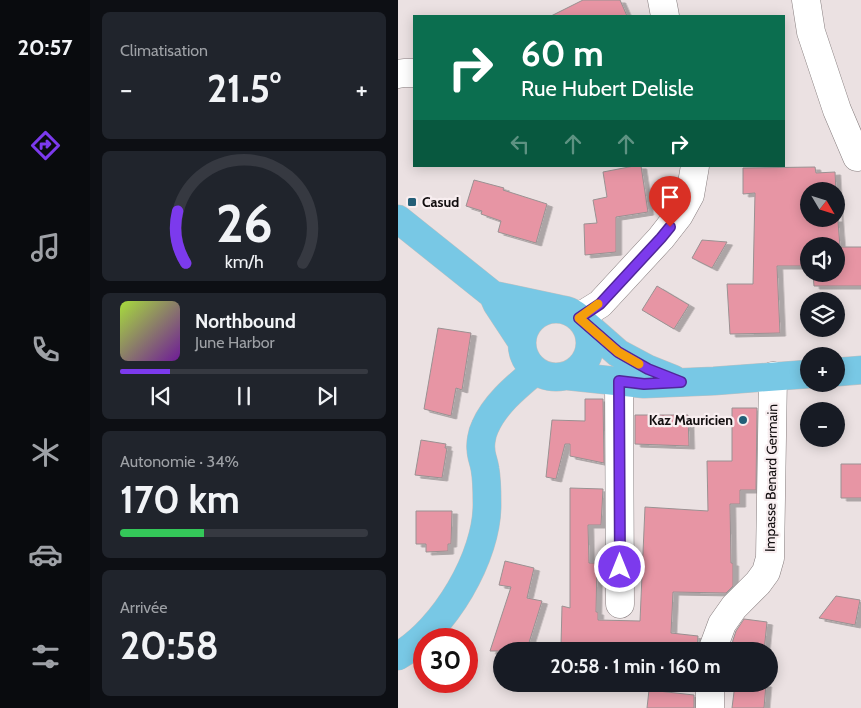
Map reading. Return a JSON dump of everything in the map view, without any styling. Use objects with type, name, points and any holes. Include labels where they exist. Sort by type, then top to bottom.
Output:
[{"type":"main road","points":[[398,219],[493,295],[574,317],[618,352],[648,369],[681,382]]},
{"type":"main road","points":[[493,295],[522,342]]},
{"type":"main road","points":[[568,376],[577,371],[589,354],[591,344],[590,333],[574,317],[548,310],[538,314],[530,321],[524,330],[522,342],[523,352],[528,363],[535,371],[545,376],[557,378],[568,376],[644,384],[800,374]]},
{"type":"main road","points":[[845,371],[862,370]]},
{"type":"main road","points":[[398,656],[428,633],[460,591],[474,564],[487,517],[485,469],[481,450],[484,429],[494,411],[505,398],[535,371]]},
{"type":"street","points":[[662,0],[665,15]]},
{"type":"street","points":[[806,0],[811,32],[837,110],[860,162]]},
{"type":"street","points":[[398,74],[413,73]]},
{"type":"street","points":[[574,317],[600,304],[661,238],[679,215],[690,195],[696,167]]},
{"type":"street","name":"Impasse Benard Germain","points":[[715,642],[722,624],[734,607],[758,583],[766,572],[770,558],[773,376]]},
{"type":"street","points":[[619,381],[620,604]]},
{"type":"street","points":[[710,692],[710,708]]},
{"type":"building","points":[[583,0],[620,0],[627,15],[553,15]]},
{"type":"building","points":[[629,167],[641,167],[648,212],[616,217],[616,252],[585,255],[584,224],[597,223],[593,200],[607,197],[603,172]]},
{"type":"building","points":[[815,167],[816,173],[835,172],[836,182],[800,182],[800,228],[839,228],[839,237],[800,237],[800,266],[777,266],[780,333],[730,334],[727,284],[753,284],[755,193],[743,194],[743,168]]},
{"type":"building","points":[[474,180],[504,188],[503,190],[547,204],[536,243],[498,232],[501,221],[481,214],[482,211],[466,206]]},
{"type":"building","points":[[702,240],[727,242],[712,268],[692,258]]},
{"type":"building","points":[[845,247],[862,247],[862,286],[814,286],[814,282],[845,282]]},
{"type":"building","points":[[657,286],[689,305],[674,329],[642,310]]},
{"type":"building","points":[[438,328],[471,333],[462,390],[456,388],[451,416],[424,409]]},
{"type":"building","points":[[585,399],[603,399],[604,463],[570,456],[570,444],[565,444],[556,479],[546,477],[552,420],[585,421]]},
{"type":"building","points":[[732,408],[757,408],[756,490],[740,490],[740,504],[730,504],[733,586],[726,593],[673,592],[671,633],[698,636],[698,642],[561,642],[562,606],[570,608],[570,488],[603,489],[601,525],[588,525],[589,563],[597,563],[596,612],[598,612],[598,620],[640,621],[645,507],[708,511],[707,461],[732,461]]},
{"type":"building","points":[[635,415],[688,415],[689,446],[635,444]]},
{"type":"building","points":[[421,440],[446,444],[442,478],[415,475]]},
{"type":"building","points":[[841,464],[862,464],[862,498],[841,498]]},
{"type":"building","points":[[416,511],[452,511],[451,544],[448,544],[448,551],[426,552],[426,544],[416,544]]},
{"type":"building","points":[[505,561],[534,568],[527,598],[542,601],[529,642],[493,642],[493,651],[490,651],[511,587],[499,585]]},
{"type":"building","points":[[836,596],[860,600],[855,625],[819,618]]},
{"type":"building","points":[[744,619],[767,622],[765,642],[733,642],[736,631]]},
{"type":"building","points":[[649,692],[694,695],[694,708],[647,708]]},
{"type":"building","points":[[734,692],[765,692],[764,708],[732,708]]},
{"type":"slow traffic","points":[[598,304],[579,318],[618,352],[639,364]]},
{"type":"place","name":"Casud","points":[[412,202]]},
{"type":"place","name":"Kaz Mauricien","points":[[743,420]]},
{"type":"route","points":[[620,567],[619,381],[644,384],[681,382],[648,369],[618,352],[579,318],[600,304],[670,227]]}]
